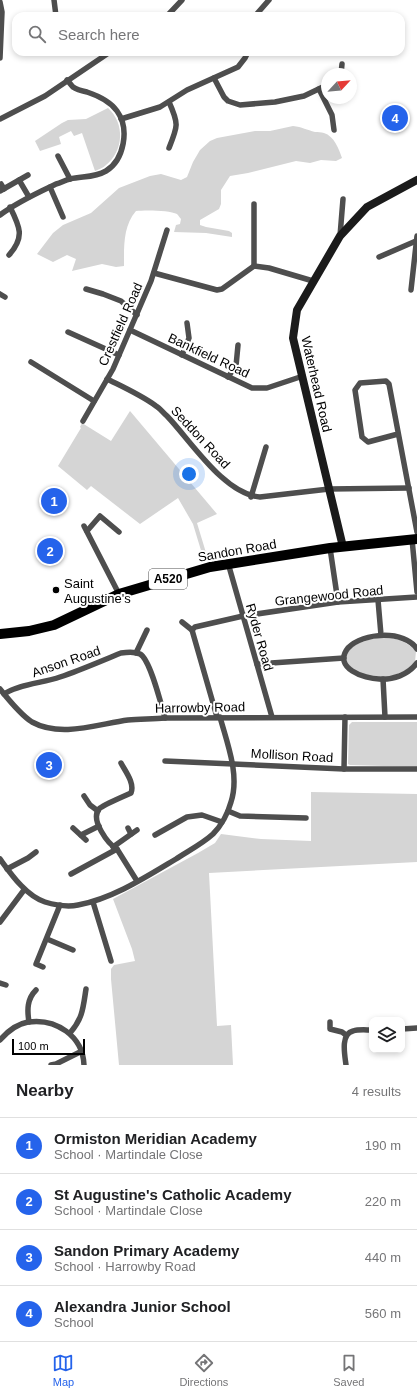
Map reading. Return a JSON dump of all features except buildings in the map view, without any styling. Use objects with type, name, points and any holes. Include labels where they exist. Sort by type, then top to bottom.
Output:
[{"type":"highway","name":"Sandon Road","points":[[0,634],[29,631],[54,625],[119,594],[192,571],[228,563],[416,537]]},
{"type":"street","points":[[54,0],[56,12]]},
{"type":"street","points":[[171,12],[182,0]]},
{"type":"street","points":[[258,12],[269,0]]},
{"type":"street","points":[[0,2],[2,12],[0,57]]},
{"type":"street","points":[[0,119],[45,96],[104,56]]},
{"type":"street","points":[[121,119],[155,109],[169,102],[187,90],[238,66],[246,56]]},
{"type":"street","points":[[342,64],[342,68]]},
{"type":"street","points":[[214,78],[224,97],[228,101],[240,105],[275,102],[304,96],[319,89],[332,115],[334,130]]},
{"type":"street","points":[[0,215],[10,207],[50,187],[70,179],[97,175],[105,171],[116,162],[120,155],[123,145],[124,128],[118,112],[110,103],[100,97],[77,89],[67,80]]},
{"type":"street","points":[[169,102],[177,124],[169,148]]},
{"type":"street","points":[[58,156],[70,179]]},
{"type":"street","points":[[2,188],[28,175]]},
{"type":"street","points":[[20,180],[29,197]]},
{"type":"street","name":"Waterhead Road","points":[[343,547],[293,338],[297,310],[340,236],[367,207],[417,180]]},
{"type":"street","points":[[50,187],[63,217]]},
{"type":"street","points":[[340,236],[343,199]]},
{"type":"street","points":[[254,204],[254,266]]},
{"type":"street","points":[[9,255],[17,244],[20,234],[18,221],[10,207]]},
{"type":"street","name":"Crestfield Road","points":[[83,421],[119,356],[154,273],[167,230]]},
{"type":"street","points":[[379,258],[417,239]]},
{"type":"street","points":[[411,290],[417,239]]},
{"type":"street","points":[[154,273],[217,290],[222,289],[254,266],[269,268],[314,281]]},
{"type":"street","points":[[86,289],[121,301],[137,315]]},
{"type":"street","points":[[182,355],[189,338],[186,323]]},
{"type":"street","name":"Bankfield Road","points":[[130,330],[252,388],[267,388],[303,376]]},
{"type":"street","points":[[68,332],[119,356]]},
{"type":"street","points":[[228,377],[236,366],[238,345]]},
{"type":"street","points":[[31,362],[94,401]]},
{"type":"street","name":"Seddon Road","points":[[107,378],[156,406],[180,430],[211,467],[236,489],[251,496],[260,497],[329,489],[409,488]]},
{"type":"street","points":[[398,434],[368,442],[362,437],[355,390],[360,383],[386,381],[389,384],[409,488],[416,537],[417,592]]},
{"type":"street","points":[[251,496],[266,448]]},
{"type":"street","points":[[119,532],[100,516],[86,528],[119,594]]},
{"type":"street","points":[[330,548],[338,602]]},
{"type":"street","name":"Ryder Road","points":[[228,563],[272,717]]},
{"type":"street","name":"Grangewood Road","points":[[192,630],[195,627],[243,616],[338,602],[417,597]]},
{"type":"street","points":[[378,600],[381,635]]},
{"type":"street","points":[[0,859],[24,890],[43,902],[76,906],[102,899],[137,881],[204,842],[214,833],[222,822],[231,802],[234,790],[232,764],[192,630],[182,622]]},
{"type":"street","points":[[147,630],[136,653],[140,654],[147,661],[165,718]]},
{"type":"street","points":[[417,649],[410,642],[400,638],[381,635],[355,643],[348,649],[344,658],[346,665],[353,672],[372,679],[383,679],[405,674],[414,668],[417,663]]},
{"type":"street","name":"Anson Road","points":[[2,692],[60,677],[121,653],[136,653]]},
{"type":"street","points":[[257,664],[344,658]]},
{"type":"street","points":[[383,679],[385,717]]},
{"type":"street","name":"Harrowby Road","points":[[2,692],[32,722],[48,728],[62,729],[130,720],[165,718],[417,717]]},
{"type":"street","points":[[344,769],[345,717]]},
{"type":"street","name":"Mollison Road","points":[[166,761],[344,769],[417,769]]},
{"type":"street","points":[[121,763],[132,785],[131,793],[100,808],[98,811],[97,820],[106,839],[115,848],[137,881]]},
{"type":"street","points":[[84,796],[90,805],[98,811]]},
{"type":"street","points":[[228,810],[240,816],[306,818]]},
{"type":"street","points":[[154,834],[187,817],[202,815],[222,822]]},
{"type":"street","points":[[81,836],[99,826]]},
{"type":"street","points":[[73,828],[86,840]]},
{"type":"street","points":[[128,828],[131,834]]},
{"type":"street","points":[[71,874],[115,848],[138,830]]},
{"type":"street","points":[[7,869],[28,858],[37,851]]},
{"type":"street","points":[[0,922],[24,890]]},
{"type":"street","points":[[93,902],[111,961]]},
{"type":"street","points":[[43,967],[34,963],[47,939],[60,905]]},
{"type":"street","points":[[47,939],[73,950]]},
{"type":"street","points":[[70,1033],[78,1024],[82,1012],[86,989]]},
{"type":"street","points":[[29,1022],[27,1010],[29,999],[36,990]]},
{"type":"street","points":[[0,1040],[13,1028],[29,1022],[47,1022],[70,1033],[82,1051],[84,1065]]},
{"type":"street","points":[[330,1022],[330,1029],[342,1032],[346,1035]]},
{"type":"street","points":[[405,1029],[417,1028]]},
{"type":"street","points":[[346,1065],[346,1035],[352,1031],[369,1030]]},
{"type":"street","points":[[51,1065],[82,1051]]},
{"type":"shaded area","points":[[108,108],[114,114],[117,121],[120,129],[120,137],[116,152],[112,159],[104,167],[95,171],[82,133],[74,136],[71,131],[59,137],[61,144],[40,151],[35,141],[62,123],[68,120],[86,119]]},
{"type":"shaded area","points":[[293,126],[328,135],[336,143],[342,158],[336,161],[321,160],[310,163],[296,161],[230,176],[221,190],[221,204],[219,209],[200,220],[200,225],[229,231],[232,233],[232,237],[206,233],[174,232],[176,225],[180,224],[181,219],[177,214],[151,210],[136,211],[126,230],[124,244],[124,266],[116,267],[102,264],[72,271],[76,259],[67,255],[53,262],[37,254],[53,233],[63,225],[91,213],[119,188],[150,176],[161,174],[181,180],[187,177],[200,150],[210,141],[217,138],[255,131],[270,131]]},
{"type":"shaded area","points":[[130,411],[217,514],[197,523],[207,556],[203,557],[193,524],[178,498],[140,524],[91,486],[87,490],[58,466],[81,428],[82,423],[111,441]]},
{"type":"shaded area","points":[[376,638],[393,639],[407,643],[416,651],[415,662],[402,672],[385,677],[367,676],[356,671],[348,663],[348,653],[358,644]]},
{"type":"shaded area","points":[[352,722],[417,722],[417,767],[348,764],[349,725]]},
{"type":"shaded area","points":[[311,792],[417,794],[417,862],[209,873],[217,1026],[231,1025],[233,1065],[119,1065],[111,969],[114,965],[135,961],[113,899],[215,843],[221,834],[261,839],[311,841]]},
{"type":"place","name":"Alexandra Junior School","points":[[395,118]]},
{"type":"place","name":"Ormiston Meridian Academy","points":[[54,501]]},
{"type":"place","name":"St Augustine's Catholic Academy","points":[[50,551]]},
{"type":"place","name":"Saint Augustine's","points":[[56,590]]},
{"type":"place","name":"Sandon Primary Academy","points":[[49,765]]}]
